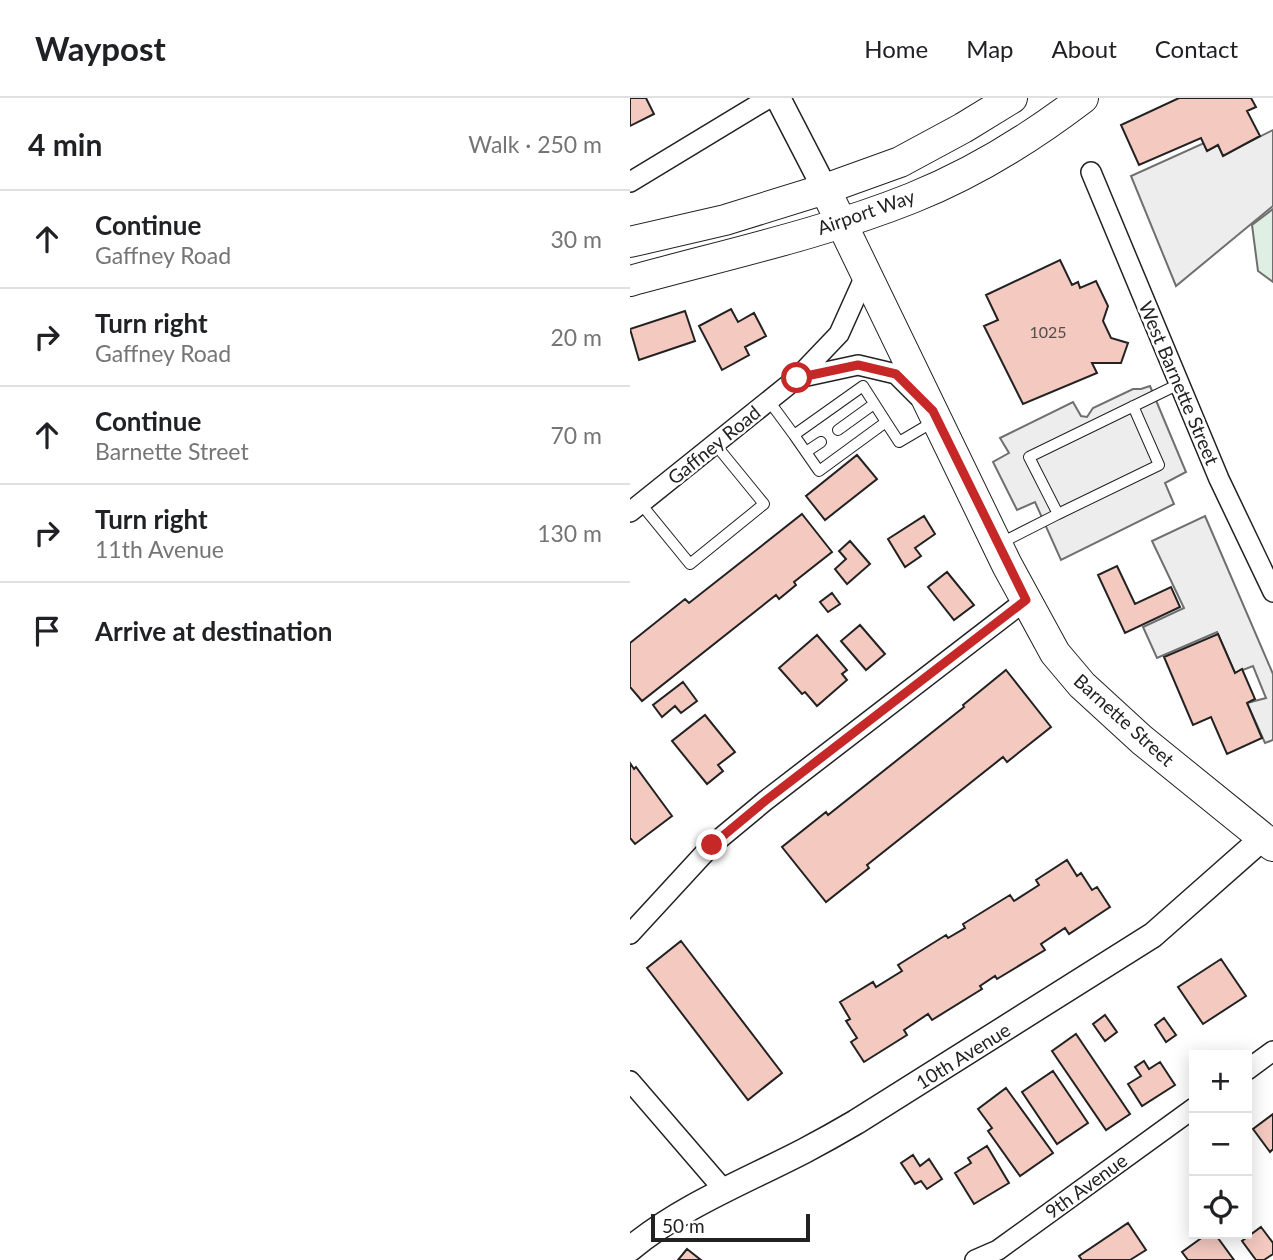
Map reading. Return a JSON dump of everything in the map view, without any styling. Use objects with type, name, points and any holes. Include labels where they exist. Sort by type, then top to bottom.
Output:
[{"type":"main road","name":"Airport Way","points":[[630,242],[725,220],[900,162],[1012,98]]},
{"type":"main road","name":"Airport Way","points":[[630,281],[841,222],[913,197],[979,165],[1058,117],[1083,98]]},
{"type":"main road","name":"Barnette Street","points":[[825,189],[997,545],[1055,653],[1082,685],[1142,740],[1270,837]]},
{"type":"street","points":[[630,182],[769,98]]},
{"type":"street","points":[[778,98],[825,189]]},
{"type":"street","name":"West Barnette Street","points":[[1091,172],[1219,479],[1273,592]]},
{"type":"street","name":"Gaffney Road","points":[[635,508],[797,378],[839,334],[866,274]]},
{"type":"street","name":"Gaffney Road","points":[[797,378],[858,365],[896,374],[935,416]]},
{"type":"street","points":[[630,934],[712,845],[1026,600]]},
{"type":"street","name":"10th Avenue","points":[[630,1249],[651,1232],[724,1190],[856,1122],[1153,935],[1270,837]]},
{"type":"street","points":[[1252,1066],[1273,1051]]},
{"type":"street","points":[[630,1081],[724,1190]]},
{"type":"street","name":"9th Avenue","points":[[975,1260],[998,1250],[1189,1112]]},
{"type":"lane","points":[[1058,514],[1029,457],[1180,384]]},
{"type":"lane","points":[[794,435],[863,386],[900,442],[935,416]]},
{"type":"lane","points":[[769,401],[819,471],[886,422]]},
{"type":"lane","points":[[838,430],[874,404]]},
{"type":"lane","points":[[997,545],[1159,465],[1133,406]]},
{"type":"lane","points":[[806,452],[821,442]]},
{"type":"lane","points":[[635,508],[690,564],[764,504],[715,444]]},
{"type":"green space","points":[[1273,209],[1273,282],[1258,271],[1252,225]]},
{"type":"shaded area","points":[[1273,130],[1273,206],[1176,286],[1131,176],[1204,143],[1208,150],[1218,145],[1223,155]]},
{"type":"shaded area","points":[[1150,386],[1186,472],[1165,483],[1174,504],[1061,560],[1035,502],[1017,510],[993,462],[1009,453],[1000,438],[1073,402],[1081,416],[1087,417],[1093,408],[1133,389]]},
{"type":"shaded area","points":[[1205,516],[1273,674],[1273,740],[1265,743],[1247,703],[1266,698],[1253,666],[1235,673],[1217,632],[1157,658],[1143,627],[1184,608],[1152,541]]},
{"type":"building","points":[[630,98],[646,98],[654,114],[630,126]]},
{"type":"building","points":[[1179,98],[1251,98],[1256,107],[1247,111],[1260,136],[1223,156],[1218,145],[1207,151],[1201,138],[1139,165],[1121,125]]},
{"type":"building","points":[[1060,260],[1072,285],[1078,282],[1080,288],[1096,281],[1108,306],[1103,321],[1111,338],[1128,343],[1121,363],[1092,363],[1097,373],[1023,404],[984,326],[998,320],[986,295]]},
{"type":"building","points":[[731,309],[738,322],[754,313],[766,336],[745,347],[749,355],[722,370],[699,326]]},
{"type":"building","points":[[685,311],[695,341],[639,360],[630,329]]},
{"type":"building","points":[[857,455],[877,479],[825,520],[806,496]]},
{"type":"building","points":[[802,514],[832,552],[794,582],[796,585],[779,599],[776,595],[642,701],[630,687],[630,643],[685,599],[689,603]]},
{"type":"building","points":[[924,516],[935,534],[915,548],[921,556],[905,567],[888,539]]},
{"type":"building","points":[[850,541],[870,564],[847,584],[835,569],[846,559],[839,551]]},
{"type":"building","points":[[1117,566],[1135,604],[1171,587],[1180,607],[1125,633],[1098,575]]},
{"type":"building","points":[[947,572],[974,605],[954,620],[928,587]]},
{"type":"building","points":[[832,593],[840,604],[828,612],[820,602]]},
{"type":"building","points":[[860,625],[885,654],[866,670],[841,641]]},
{"type":"building","points":[[1218,634],[1235,673],[1242,669],[1255,699],[1247,703],[1262,738],[1227,754],[1211,717],[1193,725],[1164,657]]},
{"type":"building","points":[[817,635],[847,670],[842,674],[847,680],[817,706],[805,692],[802,694],[779,668]]},
{"type":"building","points":[[1006,670],[1051,727],[1007,762],[1003,757],[867,865],[869,868],[826,902],[782,847],[826,812],[828,815],[964,707],[963,705]]},
{"type":"building","points":[[683,682],[697,701],[681,713],[675,706],[662,717],[653,705]]},
{"type":"building","points":[[705,715],[735,752],[718,765],[723,771],[707,784],[672,741]]},
{"type":"building","points":[[630,763],[634,769],[636,767],[672,816],[635,844],[630,838]]},
{"type":"building","points":[[1067,860],[1077,876],[1081,873],[1092,890],[1097,887],[1110,907],[1069,934],[1065,928],[1041,944],[1045,950],[997,979],[995,976],[980,986],[982,989],[932,1020],[928,1014],[904,1030],[907,1035],[864,1062],[851,1042],[857,1038],[846,1021],[850,1019],[840,1002],[873,982],[876,987],[902,971],[898,965],[946,935],[948,938],[965,928],[963,924],[1010,895],[1014,901],[1039,885],[1036,880]]},
{"type":"building","points":[[681,941],[782,1073],[748,1100],[647,968]]},
{"type":"building","points":[[1221,959],[1246,996],[1203,1024],[1178,987]]},
{"type":"building","points":[[1105,1015],[1117,1032],[1105,1041],[1093,1024]]},
{"type":"building","points":[[1164,1018],[1176,1035],[1166,1042],[1155,1025]]},
{"type":"building","points":[[1076,1034],[1130,1114],[1106,1130],[1052,1051]]},
{"type":"building","points":[[1144,1061],[1149,1069],[1160,1062],[1175,1085],[1142,1106],[1128,1084],[1141,1076],[1135,1067]]},
{"type":"building","points":[[1053,1071],[1088,1123],[1057,1144],[1022,1092]]},
{"type":"building","points":[[1006,1088],[1053,1153],[1020,1176],[988,1131],[992,1128],[978,1109]]},
{"type":"building","points":[[1273,1114],[1273,1149],[1270,1152],[1253,1129]]},
{"type":"building","points":[[987,1146],[1009,1183],[974,1204],[955,1173],[971,1163],[968,1158]]},
{"type":"building","points":[[913,1155],[920,1166],[929,1159],[942,1179],[927,1189],[921,1181],[915,1184],[901,1163]]},
{"type":"building","points":[[1128,1223],[1146,1250],[1130,1260],[1082,1260],[1079,1256]]},
{"type":"building","points":[[1261,1227],[1273,1243],[1273,1254],[1264,1260],[1256,1260],[1242,1241],[1252,1239],[1252,1234]]},
{"type":"building","points":[[1200,1239],[1219,1239],[1234,1260],[1188,1260],[1182,1252]]},
{"type":"building","points":[[687,1249],[701,1260],[678,1260]]},
{"type":"route","points":[[712,845],[1026,600],[933,411],[896,374],[858,365],[797,378]]}]
